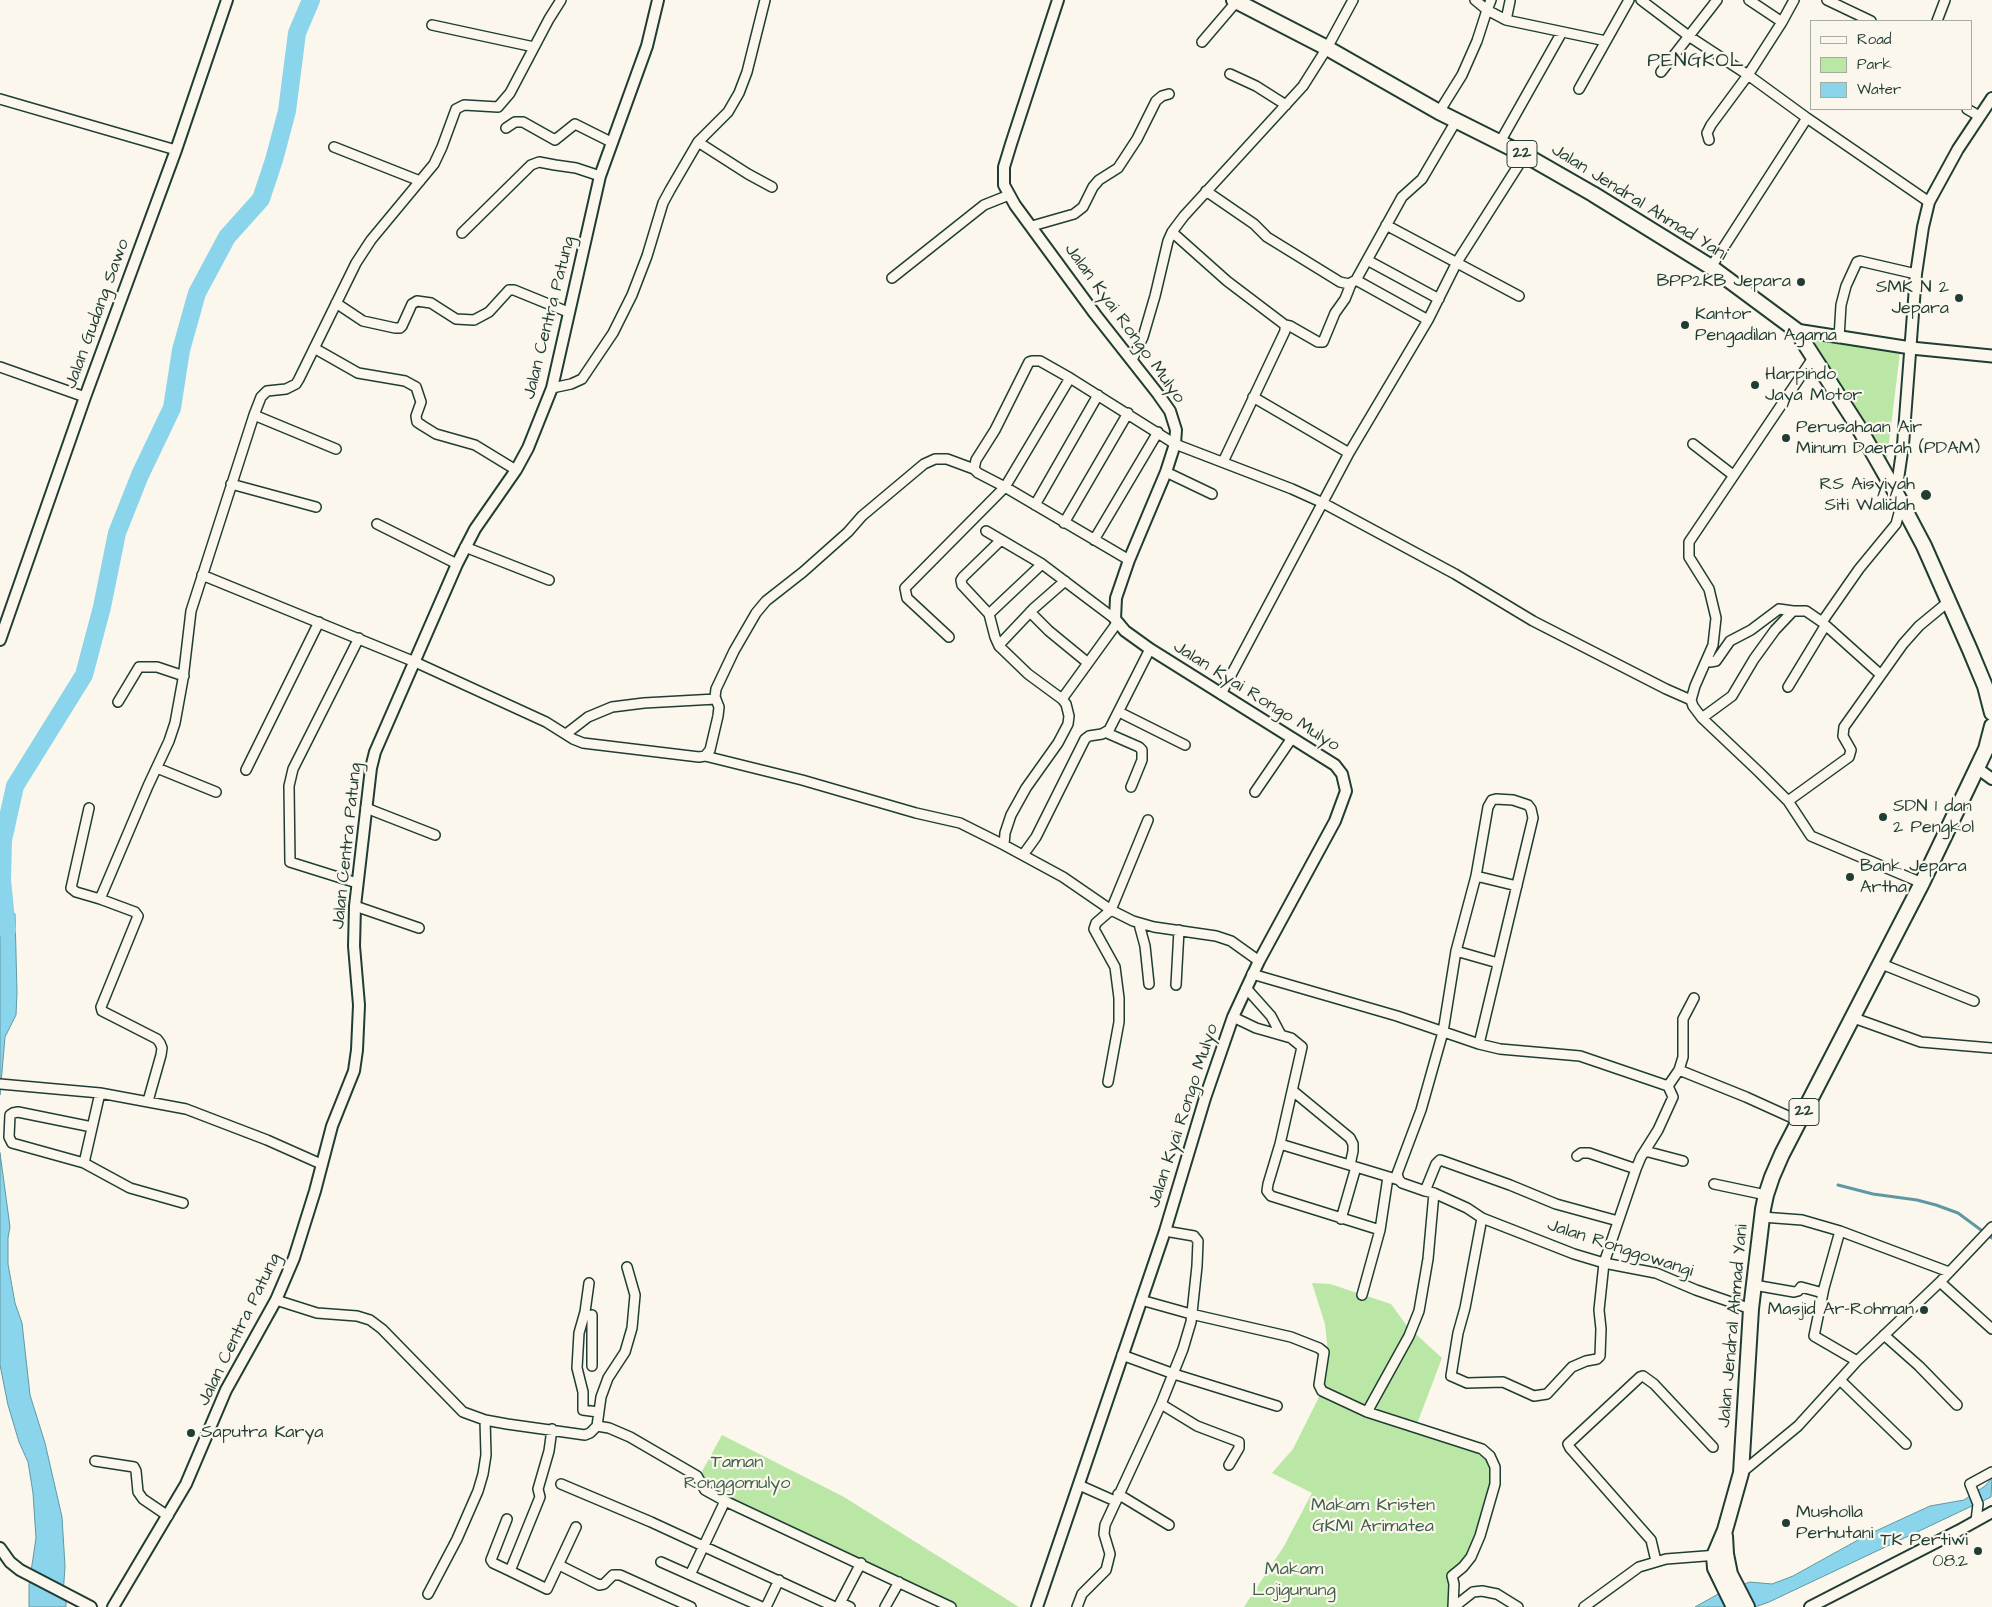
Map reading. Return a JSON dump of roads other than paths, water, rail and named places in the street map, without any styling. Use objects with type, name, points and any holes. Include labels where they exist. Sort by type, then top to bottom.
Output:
[{"type":"highway","name":"Jalan Jendral Ahmad Yani","points":[[1236,1],[1327,48],[1439,112],[1525,155],[1630,216],[1712,267],[1796,330],[1859,428],[1924,546],[1970,650],[1992,707]]},
{"type":"highway","name":"Jalan Jendral Ahmad Yani","points":[[1734,1607],[1720,1555],[1741,1473],[1751,1309],[1766,1195],[1772,1176],[1851,1017],[1922,883],[1986,749],[1992,726]]},
{"type":"highway","name":"Jalan Jendral Ahmad Yani","points":[[1725,1576],[1747,1607]]},
{"type":"main road","points":[[1796,330],[1911,348],[1992,356]]},
{"type":"street","name":"Jalan Gudang Sawo","points":[[0,640],[84,396],[176,150],[228,0]]},
{"type":"street","points":[[100,899],[170,741],[184,676],[191,611],[261,397],[267,391],[286,389],[296,384],[356,263],[371,240],[420,181],[438,155],[456,110],[464,105],[498,107],[510,93],[561,0]]},
{"type":"street","name":"Jalan Centra Patung","points":[[113,1607],[186,1484],[226,1390],[276,1300],[299,1243],[332,1126],[354,1071],[359,1004],[354,946],[355,906],[371,768],[375,752],[465,547],[475,529],[516,470],[528,448],[552,388],[600,176],[647,46],[658,0]]},
{"type":"street","points":[[552,388],[572,384],[582,379],[613,333],[632,295],[647,256],[663,202],[698,142],[728,112],[739,93],[748,72],[765,0]]},
{"type":"street","name":"Jalan Kyai Rongo Mulyo","points":[[1037,1607],[1165,1231],[1205,1098],[1233,1017],[1252,974],[1335,821],[1346,791],[1342,774],[1335,765],[1150,649],[1125,631],[1116,621],[1116,598],[1129,560],[1166,472],[1175,444],[1176,430],[1170,411],[1095,314],[1009,195],[1004,184],[1004,167],[1058,0]]},
{"type":"street","points":[[1132,360],[1143,337],[1172,232],[1206,191],[1303,86],[1327,48],[1353,0]]},
{"type":"street","points":[[1475,0],[1487,10],[1506,20],[1606,41]]},
{"type":"street","points":[[1439,112],[1462,75],[1477,41],[1491,0]]},
{"type":"street","points":[[1579,89],[1629,0]]},
{"type":"street","points":[[1641,0],[1690,37],[1748,75],[1929,202]]},
{"type":"street","points":[[1661,72],[1717,0]]},
{"type":"street","points":[[1749,0],[1782,22]]},
{"type":"street","points":[[1709,140],[1708,133],[1711,125],[1748,75],[1794,0]]},
{"type":"street","points":[[1827,0],[1869,20]]},
{"type":"street","points":[[1937,20],[1944,0]]},
{"type":"street","points":[[1202,42],[1236,1]]},
{"type":"street","points":[[1506,20],[1510,1]]},
{"type":"street","points":[[432,25],[534,47]]},
{"type":"street","points":[[1500,142],[1562,32]]},
{"type":"street","points":[[1230,74],[1256,86],[1286,105]]},
{"type":"street","points":[[1032,226],[1074,214],[1082,208],[1099,180],[1118,168],[1137,139],[1156,101],[1162,96],[1169,94]]},
{"type":"street","points":[[1788,687],[1823,624],[1859,569],[1896,524],[1899,513],[1896,493],[1903,445],[1916,274],[1923,228],[1929,202],[1958,150],[1992,98]]},
{"type":"street","points":[[0,99],[176,150]]},
{"type":"street","points":[[1969,110],[1979,116]]},
{"type":"street","points":[[1712,267],[1807,118]]},
{"type":"street","points":[[1172,232],[1242,294],[1285,325],[1318,342],[1323,342],[1335,313],[1345,299],[1402,197],[1422,179],[1456,121]]},
{"type":"street","points":[[506,128],[515,122],[523,122],[555,140],[569,131],[574,124],[611,142]]},
{"type":"street","points":[[698,142],[772,187]]},
{"type":"street","points":[[334,147],[420,181]]},
{"type":"street","points":[[1221,694],[1349,453],[1428,320],[1457,262],[1525,155]]},
{"type":"street","points":[[462,233],[531,165],[539,162],[576,168],[600,176]]},
{"type":"street","points":[[1206,191],[1254,224],[1267,237],[1340,282],[1353,282],[1428,320]]},
{"type":"street","points":[[892,278],[984,205],[1009,195]]},
{"type":"street","points":[[1386,225],[1519,296]]},
{"type":"street","points":[[1367,260],[1439,299]]},
{"type":"street","points":[[1838,338],[1841,305],[1848,280],[1856,262],[1860,261],[1916,274]]},
{"type":"street","points":[[336,303],[363,321],[395,328],[402,326],[412,304],[417,301],[431,302],[456,319],[474,320],[489,312],[509,290],[514,290],[568,312]]},
{"type":"street","points":[[1223,462],[1285,330],[1285,325]]},
{"type":"street","points":[[314,348],[358,373],[405,381],[416,388],[422,402],[416,416],[417,422],[436,434],[475,445],[516,470]]},
{"type":"street","points":[[1813,358],[1702,522],[1688,547],[1689,557],[1709,589],[1716,611],[1713,645],[1691,700],[1695,710],[1702,718],[1788,801],[1812,836],[1922,883]]},
{"type":"street","points":[[974,469],[976,460],[995,430],[1029,362],[1035,360],[1070,378],[1175,444],[1292,489],[1322,503],[1455,574],[1532,621],[1691,700]]},
{"type":"street","points":[[0,367],[84,396]]},
{"type":"street","points":[[949,636],[907,598],[904,589],[1005,487],[1070,378]]},
{"type":"street","points":[[1035,505],[1098,395]]},
{"type":"street","points":[[1253,397],[1349,453]]},
{"type":"street","points":[[1064,523],[1128,413]]},
{"type":"street","points":[[254,415],[336,449]]},
{"type":"street","points":[[1094,540],[1158,432]]},
{"type":"street","points":[[1693,444],[1733,476]]},
{"type":"street","points":[[705,756],[710,750],[718,716],[719,707],[716,699],[716,689],[756,613],[766,601],[803,572],[848,532],[862,516],[924,464],[935,459],[947,458],[974,469],[1129,560]]},
{"type":"street","points":[[1166,472],[1212,494]]},
{"type":"street","points":[[231,484],[316,507]]},
{"type":"street","points":[[377,524],[457,564]]},
{"type":"street","points":[[986,531],[1000,541],[1042,564],[1116,621],[1062,699]]},
{"type":"street","points":[[1000,541],[961,580],[962,586],[989,614],[998,645],[1028,674],[1062,699],[1066,704],[1069,716],[1068,724],[1058,743],[1022,795],[1005,833],[1004,845]]},
{"type":"street","points":[[465,547],[549,580]]},
{"type":"street","points":[[989,614],[1042,564]]},
{"type":"street","points":[[202,575],[415,662],[546,722],[583,743],[692,758],[705,756],[802,780],[916,814],[960,823],[1063,877],[1111,910],[1139,924],[1216,936],[1231,941],[1259,961]]},
{"type":"street","points":[[998,645],[1030,612],[1065,581]]},
{"type":"street","points":[[1788,801],[1851,755],[1851,750],[1844,740],[1842,731],[1881,675],[1919,626],[1948,602]]},
{"type":"street","points":[[1707,660],[1710,662],[1716,661],[1730,641],[1751,630],[1779,609],[1806,611],[1881,675]]},
{"type":"street","points":[[1702,718],[1732,696],[1774,630],[1793,611]]},
{"type":"street","points":[[1030,612],[1048,631],[1088,663]]},
{"type":"street","points":[[246,770],[319,622]]},
{"type":"street","points":[[357,883],[290,862],[289,786],[293,769],[359,638]]},
{"type":"street","points":[[1107,732],[1150,649]]},
{"type":"street","points":[[118,702],[139,667],[157,667],[184,676]]},
{"type":"street","points":[[566,734],[588,718],[612,707],[644,703],[716,699]]},
{"type":"street","points":[[1119,712],[1184,744]]},
{"type":"street","points":[[1023,855],[1036,837],[1085,739],[1089,736],[1107,732],[1142,750],[1142,760],[1131,787]]},
{"type":"street","points":[[1255,792],[1292,738]]},
{"type":"street","points":[[157,768],[216,792]]},
{"type":"street","points":[[1977,768],[1992,779]]},
{"type":"street","points":[[1398,1180],[1397,1174],[1420,1110],[1443,1032],[1456,952],[1476,876],[1490,803],[1496,798],[1513,800],[1528,805],[1533,814],[1479,1044]]},
{"type":"street","points":[[89,808],[71,888],[76,892],[135,912],[138,916],[101,1007],[102,1011],[157,1039],[160,1043],[162,1048],[161,1055],[148,1101]]},
{"type":"street","points":[[366,808],[435,835]]},
{"type":"street","points":[[1108,1082],[1119,1022],[1119,998],[1115,967],[1094,929],[1096,923],[1111,910],[1148,820]]},
{"type":"street","points":[[1476,876],[1517,886]]},
{"type":"street","points":[[355,906],[419,928]]},
{"type":"street","points":[[1139,924],[1145,946],[1149,984]]},
{"type":"street","points":[[1176,985],[1179,930]]},
{"type":"street","points":[[1456,952],[1498,963]]},
{"type":"street","points":[[1879,963],[1974,1001]]},
{"type":"street","points":[[1252,974],[1397,1016],[1479,1044],[1500,1049],[1580,1056],[1668,1086]]},
{"type":"street","points":[[1246,988],[1271,1016],[1281,1035]]},
{"type":"street","points":[[1668,1086],[1680,1070],[1683,1057],[1683,1019],[1694,998]]},
{"type":"street","points":[[1233,1017],[1256,1028],[1296,1040],[1302,1047],[1280,1144],[1268,1184],[1268,1194],[1278,1200],[1380,1230]]},
{"type":"street","points":[[1851,1017],[1921,1042],[1992,1048]]},
{"type":"street","points":[[1680,1070],[1799,1121]]},
{"type":"street","points":[[2,1084],[100,1093],[186,1109],[267,1140],[321,1164]]},
{"type":"street","points":[[1482,1218],[1450,1376],[1467,1383],[1503,1382],[1529,1395],[1547,1394],[1572,1367],[1599,1358],[1601,1354],[1599,1310],[1604,1263],[1636,1169],[1644,1151],[1658,1130],[1672,1097],[1668,1086]]},
{"type":"street","points":[[1293,1091],[1350,1138],[1353,1144],[1353,1166],[1341,1219]]},
{"type":"street","points":[[84,1164],[100,1093]]},
{"type":"street","points":[[92,1127],[18,1112],[10,1115],[9,1137],[12,1143],[84,1164],[130,1188],[183,1203]]},
{"type":"street","name":"Jalan Ronggowangi","points":[[1280,1144],[1398,1180],[1430,1192],[1482,1218],[1574,1254],[1604,1263],[1656,1273],[1696,1290],[1751,1309]]},
{"type":"street","points":[[1644,1151],[1683,1161]]},
{"type":"street","points":[[1577,1156],[1581,1153],[1589,1153],[1636,1169]]},
{"type":"street","points":[[1367,1412],[1409,1336],[1419,1311],[1428,1259],[1430,1192],[1436,1164],[1440,1160],[1556,1204],[1618,1221]]},
{"type":"street","points":[[1362,1295],[1380,1230],[1388,1177]]},
{"type":"street","points":[[1714,1184],[1766,1195]]},
{"type":"street","points":[[1762,1217],[1802,1220],[1840,1231],[1949,1272]]},
{"type":"street","points":[[1741,1473],[1798,1426],[1857,1361],[1940,1282],[1992,1227]]},
{"type":"street","points":[[1077,1607],[1082,1594],[1106,1570],[1110,1554],[1104,1534],[1105,1525],[1162,1404],[1174,1374],[1192,1314],[1198,1241],[1194,1236],[1165,1231]]},
{"type":"street","points":[[1840,1231],[1823,1293],[1814,1336],[1857,1361]]},
{"type":"street","points":[[276,1300],[317,1313],[357,1316],[370,1320],[382,1329],[455,1406],[463,1412],[485,1420],[585,1435],[597,1426],[600,1397],[608,1378],[625,1352],[632,1328],[635,1295],[627,1267]]},
{"type":"street","points":[[1940,1282],[1992,1329]]},
{"type":"street","points":[[589,1283],[585,1312],[579,1333],[577,1368],[583,1392],[583,1410],[598,1412]]},
{"type":"street","points":[[1754,1285],[1794,1292],[1798,1291],[1801,1287],[1823,1293]]},
{"type":"street","points":[[1141,1300],[1291,1337],[1319,1348],[1324,1352],[1320,1389],[1367,1412],[1482,1450],[1490,1456],[1495,1466],[1495,1484],[1480,1536],[1471,1557],[1463,1568],[1452,1576],[1454,1584],[1453,1607]]},
{"type":"street","points":[[592,1315],[592,1366]]},
{"type":"street","points":[[1884,1335],[1919,1366],[1957,1406]]},
{"type":"street","points":[[1122,1355],[1174,1374],[1277,1406]]},
{"type":"street","points":[[1656,1561],[1651,1540],[1568,1444],[1640,1377],[1644,1376],[1654,1384],[1713,1447]]},
{"type":"street","points":[[1840,1380],[1906,1444]]},
{"type":"street","points":[[1162,1404],[1197,1426],[1239,1442],[1239,1448],[1229,1465]]},
{"type":"street","points":[[428,1594],[457,1539],[478,1491],[486,1455],[485,1420]]},
{"type":"street","points":[[597,1426],[624,1434],[679,1464],[697,1476],[705,1490],[725,1501],[861,1563],[951,1607]]},
{"type":"street","points":[[510,1571],[540,1497],[538,1489],[549,1451],[552,1429]]},
{"type":"street","points":[[95,1461],[134,1467],[138,1492],[150,1505],[168,1516]]},
{"type":"street","points":[[1976,1521],[1978,1504],[1970,1487],[1971,1483],[1992,1472]]},
{"type":"street","points":[[561,1484],[779,1580],[838,1605],[850,1607]]},
{"type":"street","points":[[1079,1485],[1117,1498],[1169,1525]]},
{"type":"street","points":[[690,1576],[725,1501]]},
{"type":"street","points":[[1810,1607],[1992,1512]]},
{"type":"street","points":[[507,1518],[491,1560],[493,1563],[547,1589],[576,1527]]},
{"type":"street","points":[[0,1548],[10,1562],[29,1576],[91,1607]]},
{"type":"street","points":[[1584,1607],[1639,1567],[1656,1561],[1720,1555]]},
{"type":"street","points":[[661,1562],[762,1607]]},
{"type":"street","points":[[838,1605],[861,1563]]},
{"type":"street","points":[[559,1565],[599,1585],[604,1584],[613,1575],[620,1575],[691,1607]]},
{"type":"street","points":[[766,1607],[779,1580]]},
{"type":"street","points":[[885,1607],[899,1582]]},
{"type":"street","points":[[1453,1607],[1473,1592],[1482,1590],[1497,1594],[1518,1607]]},
{"type":"water","points":[[5,905],[15,914],[17,993],[16,1015],[5,1037],[0,1095],[0,910]]},
{"type":"water","points":[[0,1153],[10,1227],[8,1264],[15,1303],[22,1323],[30,1395],[45,1443],[62,1517],[65,1566],[63,1596],[66,1607],[29,1607],[29,1585],[36,1538],[33,1493],[28,1462],[19,1442],[8,1405],[0,1365]]},
{"type":"water","points":[[1992,1478],[1991,1497],[1769,1602],[1755,1607],[1695,1607],[1720,1593],[1750,1582],[1772,1584],[1793,1576],[1867,1535],[1930,1506],[1964,1500],[1985,1486]]},
{"type":"waterway","points":[[7,930],[2,880],[3,840],[15,786],[84,675],[102,607],[117,533],[140,475],[172,408],[181,350],[197,293],[227,237],[261,199],[287,111],[297,33],[311,0]]},
{"type":"waterway","points":[[1838,1185],[1873,1194],[1917,1200],[1936,1205],[1958,1213],[1992,1238]]},
{"type":"place","name":"BPP2KB Jepara","points":[[1801,282]]},
{"type":"place","name":"SMK N 2 Jepara","points":[[1959,298]]},
{"type":"place","name":"Kantor Pengadilan Agama","points":[[1685,325]]},
{"type":"place","name":"Harpindo Jaya Motor","points":[[1755,385]]},
{"type":"place","name":"Perusahaan Air Minum Daerah (PDAM)","points":[[1786,438]]},
{"type":"place","name":"RS Aisyiyah Siti Walidah","points":[[1926,495]]},
{"type":"place","name":"SDN 1 dan 2 Pengkol","points":[[1883,817]]},
{"type":"place","name":"Bank Jepara Artha","points":[[1850,877]]},
{"type":"place","name":"Masjid Ar-Rohman","points":[[1924,1310]]},
{"type":"place","name":"Saputra Karya","points":[[191,1433]]},
{"type":"place","name":"Musholla Perhutani","points":[[1786,1523]]},
{"type":"place","name":"TK Pertiwi 08.2","points":[[1978,1551]]},
{"type":"district","name":"PENGKOL","points":[[1696,62]]},
{"type":"park label","name":"Taman Ronggomulyo","points":[[737,1474]]},
{"type":"park label","name":"Makam Kristen GKMI Arimatea","points":[[1373,1516]]},
{"type":"park label","name":"Makam Lojigunung","points":[[1294,1580]]}]
